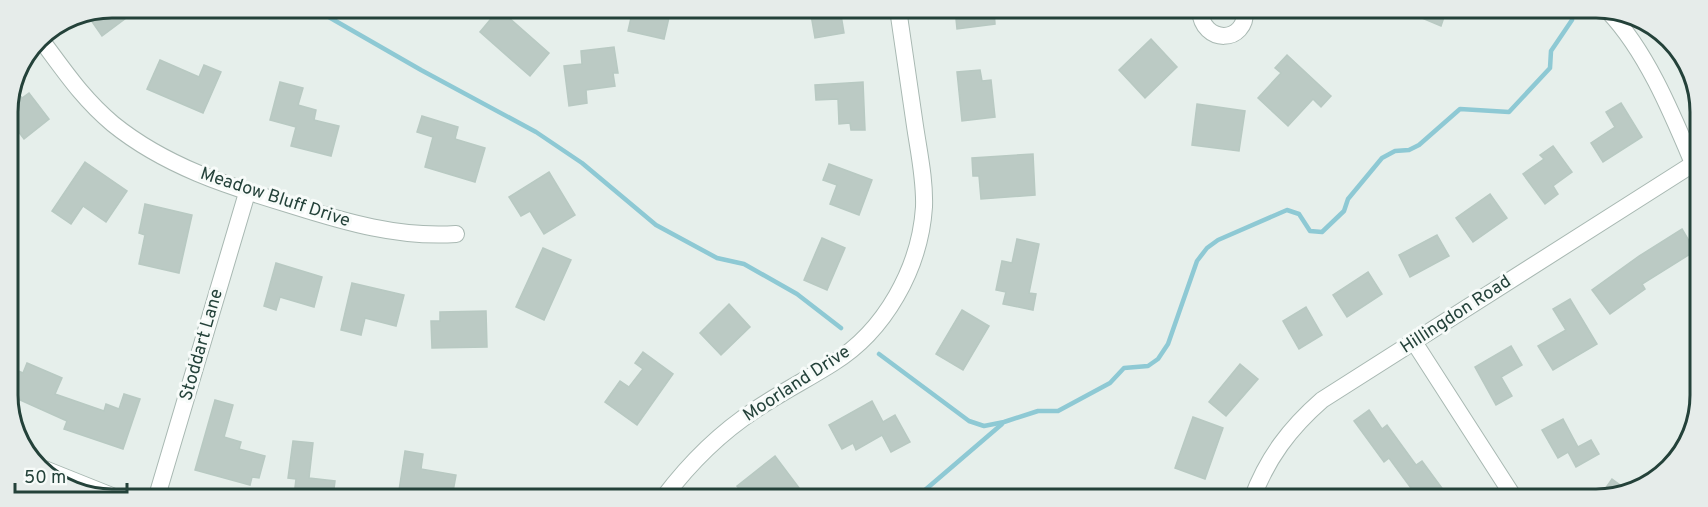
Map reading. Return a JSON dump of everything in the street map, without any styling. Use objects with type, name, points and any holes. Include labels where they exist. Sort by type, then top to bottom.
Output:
[{"type":"street","name":"Moorland Drive","points":[[671,489],[691,464],[736,424],[756,409],[836,362],[860,342],[888,310],[907,277],[920,237],[924,208],[923,179],[899,18]]},
{"type":"street","points":[[1201,18],[1204,27],[1219,36],[1237,31],[1246,18]]},
{"type":"street","points":[[1616,20],[1628,34],[1648,69],[1668,106],[1690,156]]},
{"type":"street","name":"Meadow Bluff Drive","points":[[45,46],[74,85],[114,125],[161,157],[195,173],[247,193],[364,226],[415,235],[456,234]]},
{"type":"street","name":"Hillingdon Road","points":[[1256,489],[1269,461],[1299,420],[1322,400],[1690,173]]},
{"type":"street","name":"Stoddart Lane","points":[[159,489],[247,193]]},
{"type":"street","points":[[1414,342],[1509,489]]},
{"type":"building","points":[[126,18],[102,36],[91,21]]},
{"type":"building","points":[[492,18],[509,18],[549,53],[530,76],[480,32]]},
{"type":"building","points":[[631,18],[669,18],[664,39],[628,31]]},
{"type":"building","points":[[812,18],[842,18],[844,33],[815,38]]},
{"type":"building","points":[[956,18],[995,18],[995,24],[957,29]]},
{"type":"building","points":[[1422,18],[1444,18],[1441,26]]},
{"type":"building","points":[[1151,39],[1177,67],[1145,98],[1119,70]]},
{"type":"building","points":[[614,47],[618,73],[613,73],[615,86],[586,90],[587,103],[569,106],[564,66],[582,64],[581,51]]},
{"type":"building","points":[[1287,55],[1331,96],[1321,107],[1313,99],[1288,126],[1258,98],[1281,73],[1275,68]]},
{"type":"building","points":[[160,60],[199,77],[204,65],[221,72],[203,113],[147,89]]},
{"type":"building","points":[[980,70],[982,81],[991,80],[995,117],[962,121],[957,72]]},
{"type":"building","points":[[280,82],[303,88],[298,105],[316,110],[314,120],[339,126],[331,156],[291,146],[296,127],[270,120]]},
{"type":"building","points":[[863,82],[865,130],[851,130],[850,123],[839,124],[838,99],[816,100],[815,85]]},
{"type":"building","points":[[29,93],[49,119],[24,139],[18,131],[18,106],[20,95],[22,98]]},
{"type":"building","points":[[1621,103],[1642,137],[1603,162],[1591,143],[1615,127],[1606,112]]},
{"type":"building","points":[[1197,104],[1245,111],[1239,151],[1192,145]]},
{"type":"building","points":[[422,116],[458,127],[455,139],[485,148],[475,182],[425,167],[433,137],[417,132]]},
{"type":"building","points":[[1553,146],[1572,172],[1553,186],[1558,194],[1545,204],[1523,174],[1544,159],[1540,155]]},
{"type":"building","points":[[1033,154],[1035,195],[981,199],[979,176],[973,176],[972,158]]},
{"type":"building","points":[[85,162],[127,191],[106,222],[83,206],[71,224],[52,211]]},
{"type":"building","points":[[829,164],[872,180],[859,215],[830,204],[837,185],[823,180]]},
{"type":"building","points":[[549,172],[575,215],[544,234],[530,211],[521,216],[509,197]]},
{"type":"building","points":[[1490,194],[1507,218],[1473,242],[1456,218]]},
{"type":"building","points":[[145,204],[192,215],[179,273],[139,264],[145,235],[139,233]]},
{"type":"building","points":[[1682,229],[1690,243],[1690,254],[1642,284],[1645,289],[1610,314],[1592,290]]},
{"type":"building","points":[[1437,235],[1449,256],[1410,277],[1399,255]]},
{"type":"building","points":[[822,238],[845,248],[827,290],[804,280]]},
{"type":"building","points":[[1017,239],[1039,244],[1029,293],[1036,294],[1033,310],[1003,304],[1006,292],[996,290],[1002,261],[1012,263]]},
{"type":"building","points":[[543,248],[571,260],[544,320],[516,307]]},
{"type":"building","points":[[276,263],[322,277],[314,307],[280,297],[276,310],[264,306]]},
{"type":"building","points":[[1368,272],[1382,294],[1347,317],[1333,295]]},
{"type":"building","points":[[352,283],[404,295],[396,326],[365,318],[361,335],[341,330]]},
{"type":"building","points":[[1570,299],[1597,344],[1553,370],[1538,346],[1566,330],[1553,309]]},
{"type":"building","points":[[729,304],[750,327],[721,355],[700,333]]},
{"type":"building","points":[[1306,307],[1322,335],[1299,349],[1283,321]]},
{"type":"building","points":[[962,310],[989,326],[963,370],[936,354]]},
{"type":"building","points":[[486,311],[487,347],[432,348],[431,321],[440,321],[440,312]]},
{"type":"building","points":[[1511,346],[1522,365],[1501,377],[1512,396],[1496,405],[1475,367]]},
{"type":"building","points":[[643,352],[673,374],[637,425],[605,402],[620,381],[629,387],[643,369],[635,363]]},
{"type":"building","points":[[27,363],[62,378],[55,394],[104,411],[106,404],[119,409],[124,394],[140,399],[123,449],[64,429],[67,421],[18,399],[18,371],[23,373]]},
{"type":"building","points":[[1240,364],[1258,379],[1226,416],[1209,402]]},
{"type":"building","points":[[215,400],[233,405],[224,437],[241,442],[239,449],[265,456],[259,478],[252,477],[250,485],[195,470]]},
{"type":"building","points":[[872,401],[883,422],[895,415],[910,442],[891,452],[882,435],[856,450],[853,443],[842,449],[829,425]]},
{"type":"building","points":[[1369,410],[1382,429],[1387,425],[1416,465],[1422,461],[1443,489],[1412,489],[1389,458],[1384,462],[1354,421]]},
{"type":"building","points":[[1193,417],[1223,428],[1205,479],[1175,468]]},
{"type":"building","points":[[1563,419],[1578,447],[1591,440],[1599,454],[1576,467],[1568,452],[1558,458],[1542,430]]},
{"type":"building","points":[[293,441],[313,443],[309,478],[335,481],[334,489],[295,489],[296,479],[288,478]]},
{"type":"building","points":[[405,451],[423,454],[421,469],[456,475],[453,489],[399,489]]},
{"type":"building","points":[[775,456],[799,488],[739,489],[737,486]]},
{"type":"building","points":[[1612,479],[1621,486],[1620,486],[1605,488]]},
{"type":"waterway","points":[[330,18],[536,132],[582,163],[656,225],[717,258],[744,264],[797,294],[841,328]]},
{"type":"waterway","points":[[879,354],[969,421],[984,426],[1038,411],[1058,411],[1110,383],[1124,368],[1148,366],[1158,359],[1168,344],[1197,261],[1207,248],[1218,240],[1287,210],[1299,214],[1310,231],[1322,232],[1344,211],[1348,199],[1382,158],[1395,151],[1409,150],[1419,145],[1460,109],[1509,112],[1550,68],[1551,51],[1572,20]]},
{"type":"waterway","points":[[926,489],[1002,424]]}]
